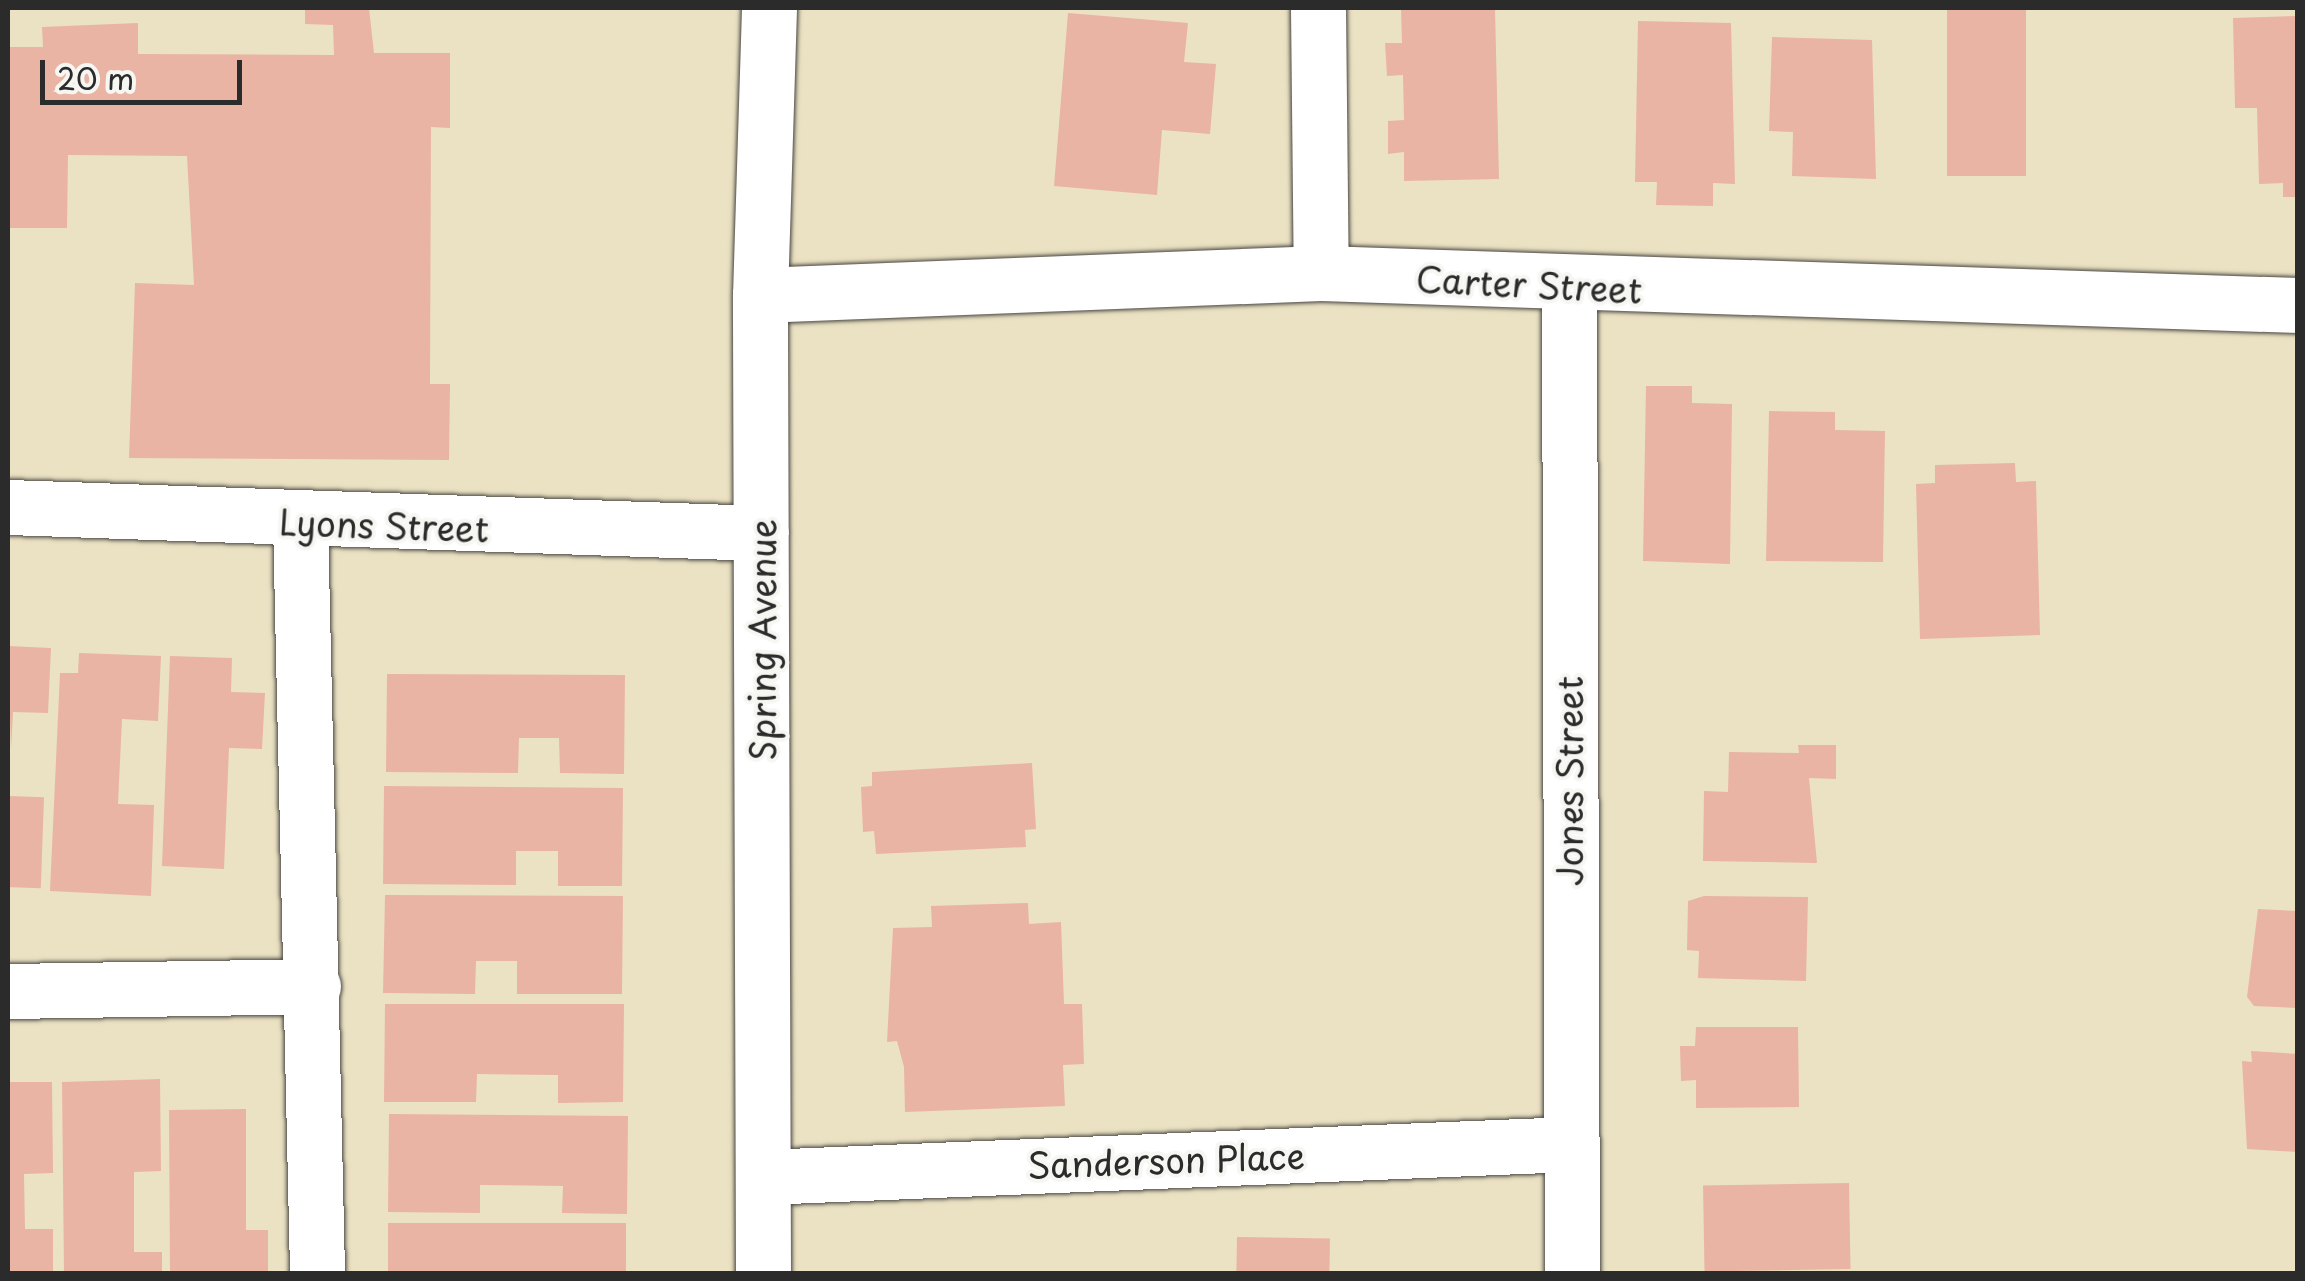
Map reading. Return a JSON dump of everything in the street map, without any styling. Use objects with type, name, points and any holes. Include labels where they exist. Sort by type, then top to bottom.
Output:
[{"type":"street","name":"Spring Avenue","points":[[763,1274],[760,295],[769,8]]},
{"type":"street","points":[[1318,8],[1321,273]]},
{"type":"street","name":"Carter Street","points":[[760,295],[1321,273],[1569,288],[2298,305]]},
{"type":"street","name":"Jones Street","points":[[1569,288],[1572,1274]]},
{"type":"street","name":"Lyons Street","points":[[8,507],[300,522],[761,533]]},
{"type":"street","points":[[300,522],[317,1274]]},
{"type":"street","points":[[8,991],[313,986]]},
{"type":"street","name":"Sanderson Place","points":[[763,1177],[1569,1144]]},
{"type":"building","points":[[305,8],[369,8],[374,53],[450,53],[450,128],[431,127],[430,384],[450,384],[449,460],[129,458],[135,283],[194,285],[187,156],[68,155],[67,228],[8,228],[8,47],[43,47],[42,27],[138,23],[138,54],[334,55],[333,25],[305,24]]},
{"type":"building","points":[[1401,8],[1495,8],[1499,179],[1404,181],[1404,152],[1388,154],[1388,121],[1404,120],[1403,75],[1387,76],[1385,43],[1402,43]]},
{"type":"building","points":[[1947,8],[2026,8],[2026,176],[1947,176]]},
{"type":"building","points":[[1068,13],[1188,23],[1184,62],[1216,64],[1210,134],[1162,130],[1157,195],[1054,186]]},
{"type":"building","points":[[2298,16],[2298,197],[2283,197],[2283,183],[2259,184],[2257,108],[2235,108],[2233,18]]},
{"type":"building","points":[[1638,21],[1731,23],[1735,184],[1713,183],[1713,206],[1656,205],[1657,182],[1635,182]]},
{"type":"building","points":[[1772,37],[1872,40],[1876,179],[1792,176],[1793,132],[1769,131]]},
{"type":"building","points":[[1646,386],[1692,386],[1692,403],[1732,404],[1730,564],[1643,561]]},
{"type":"building","points":[[1769,411],[1835,412],[1835,430],[1885,431],[1883,562],[1766,561]]},
{"type":"building","points":[[2015,463],[2016,482],[2036,481],[2040,635],[1920,639],[1916,484],[1935,483],[1935,465]]},
{"type":"building","points":[[8,646],[51,648],[48,713],[13,712],[11,750]]},
{"type":"building","points":[[79,653],[161,656],[158,721],[122,719],[118,804],[154,805],[151,896],[50,891],[60,673],[78,673]]},
{"type":"building","points":[[170,656],[232,658],[231,692],[265,693],[262,749],[229,748],[224,869],[162,866]]},
{"type":"building","points":[[387,674],[625,675],[624,774],[560,773],[559,738],[519,738],[518,773],[386,772]]},
{"type":"building","points":[[1798,745],[1836,745],[1836,779],[1809,778],[1817,863],[1703,861],[1704,791],[1728,792],[1729,752],[1799,753]]},
{"type":"building","points":[[1032,763],[1036,829],[1025,830],[1026,847],[876,854],[874,831],[863,832],[861,787],[872,786],[872,772]]},
{"type":"building","points":[[384,786],[623,788],[622,886],[558,886],[558,851],[516,851],[516,885],[383,884]]},
{"type":"building","points":[[8,796],[44,797],[41,888],[8,887]]},
{"type":"building","points":[[385,895],[623,896],[622,994],[517,994],[517,961],[476,961],[475,994],[383,993]]},
{"type":"building","points":[[1704,896],[1808,897],[1806,981],[1698,978],[1699,951],[1687,950],[1688,901]]},
{"type":"building","points":[[1028,903],[1029,924],[1061,922],[1064,1004],[1082,1004],[1084,1064],[1063,1065],[1065,1106],[905,1112],[904,1067],[897,1041],[887,1042],[893,928],[932,927],[931,906]]},
{"type":"building","points":[[2258,909],[2298,911],[2298,1008],[2254,1006],[2247,997]]},
{"type":"building","points":[[385,1004],[624,1004],[623,1102],[558,1103],[558,1075],[477,1074],[476,1102],[384,1102]]},
{"type":"building","points":[[1696,1027],[1798,1027],[1799,1107],[1696,1108],[1696,1080],[1681,1081],[1680,1046],[1695,1046]]},
{"type":"building","points":[[2251,1051],[2298,1054],[2298,1152],[2247,1149],[2242,1061],[2252,1062]]},
{"type":"building","points":[[160,1079],[161,1171],[134,1172],[134,1252],[162,1252],[162,1274],[64,1274],[62,1082]]},
{"type":"building","points":[[8,1082],[52,1082],[53,1173],[24,1174],[25,1229],[53,1229],[53,1274],[8,1274]]},
{"type":"building","points":[[246,1109],[246,1230],[268,1230],[268,1274],[170,1274],[169,1110]]},
{"type":"building","points":[[389,1114],[628,1116],[627,1214],[562,1213],[563,1186],[480,1185],[480,1213],[388,1212]]},
{"type":"building","points":[[1849,1183],[1851,1269],[1705,1272],[1703,1186]]},
{"type":"building","points":[[388,1223],[626,1223],[626,1274],[388,1274]]},
{"type":"building","points":[[1237,1237],[1330,1239],[1329,1274],[1236,1274]]}]
